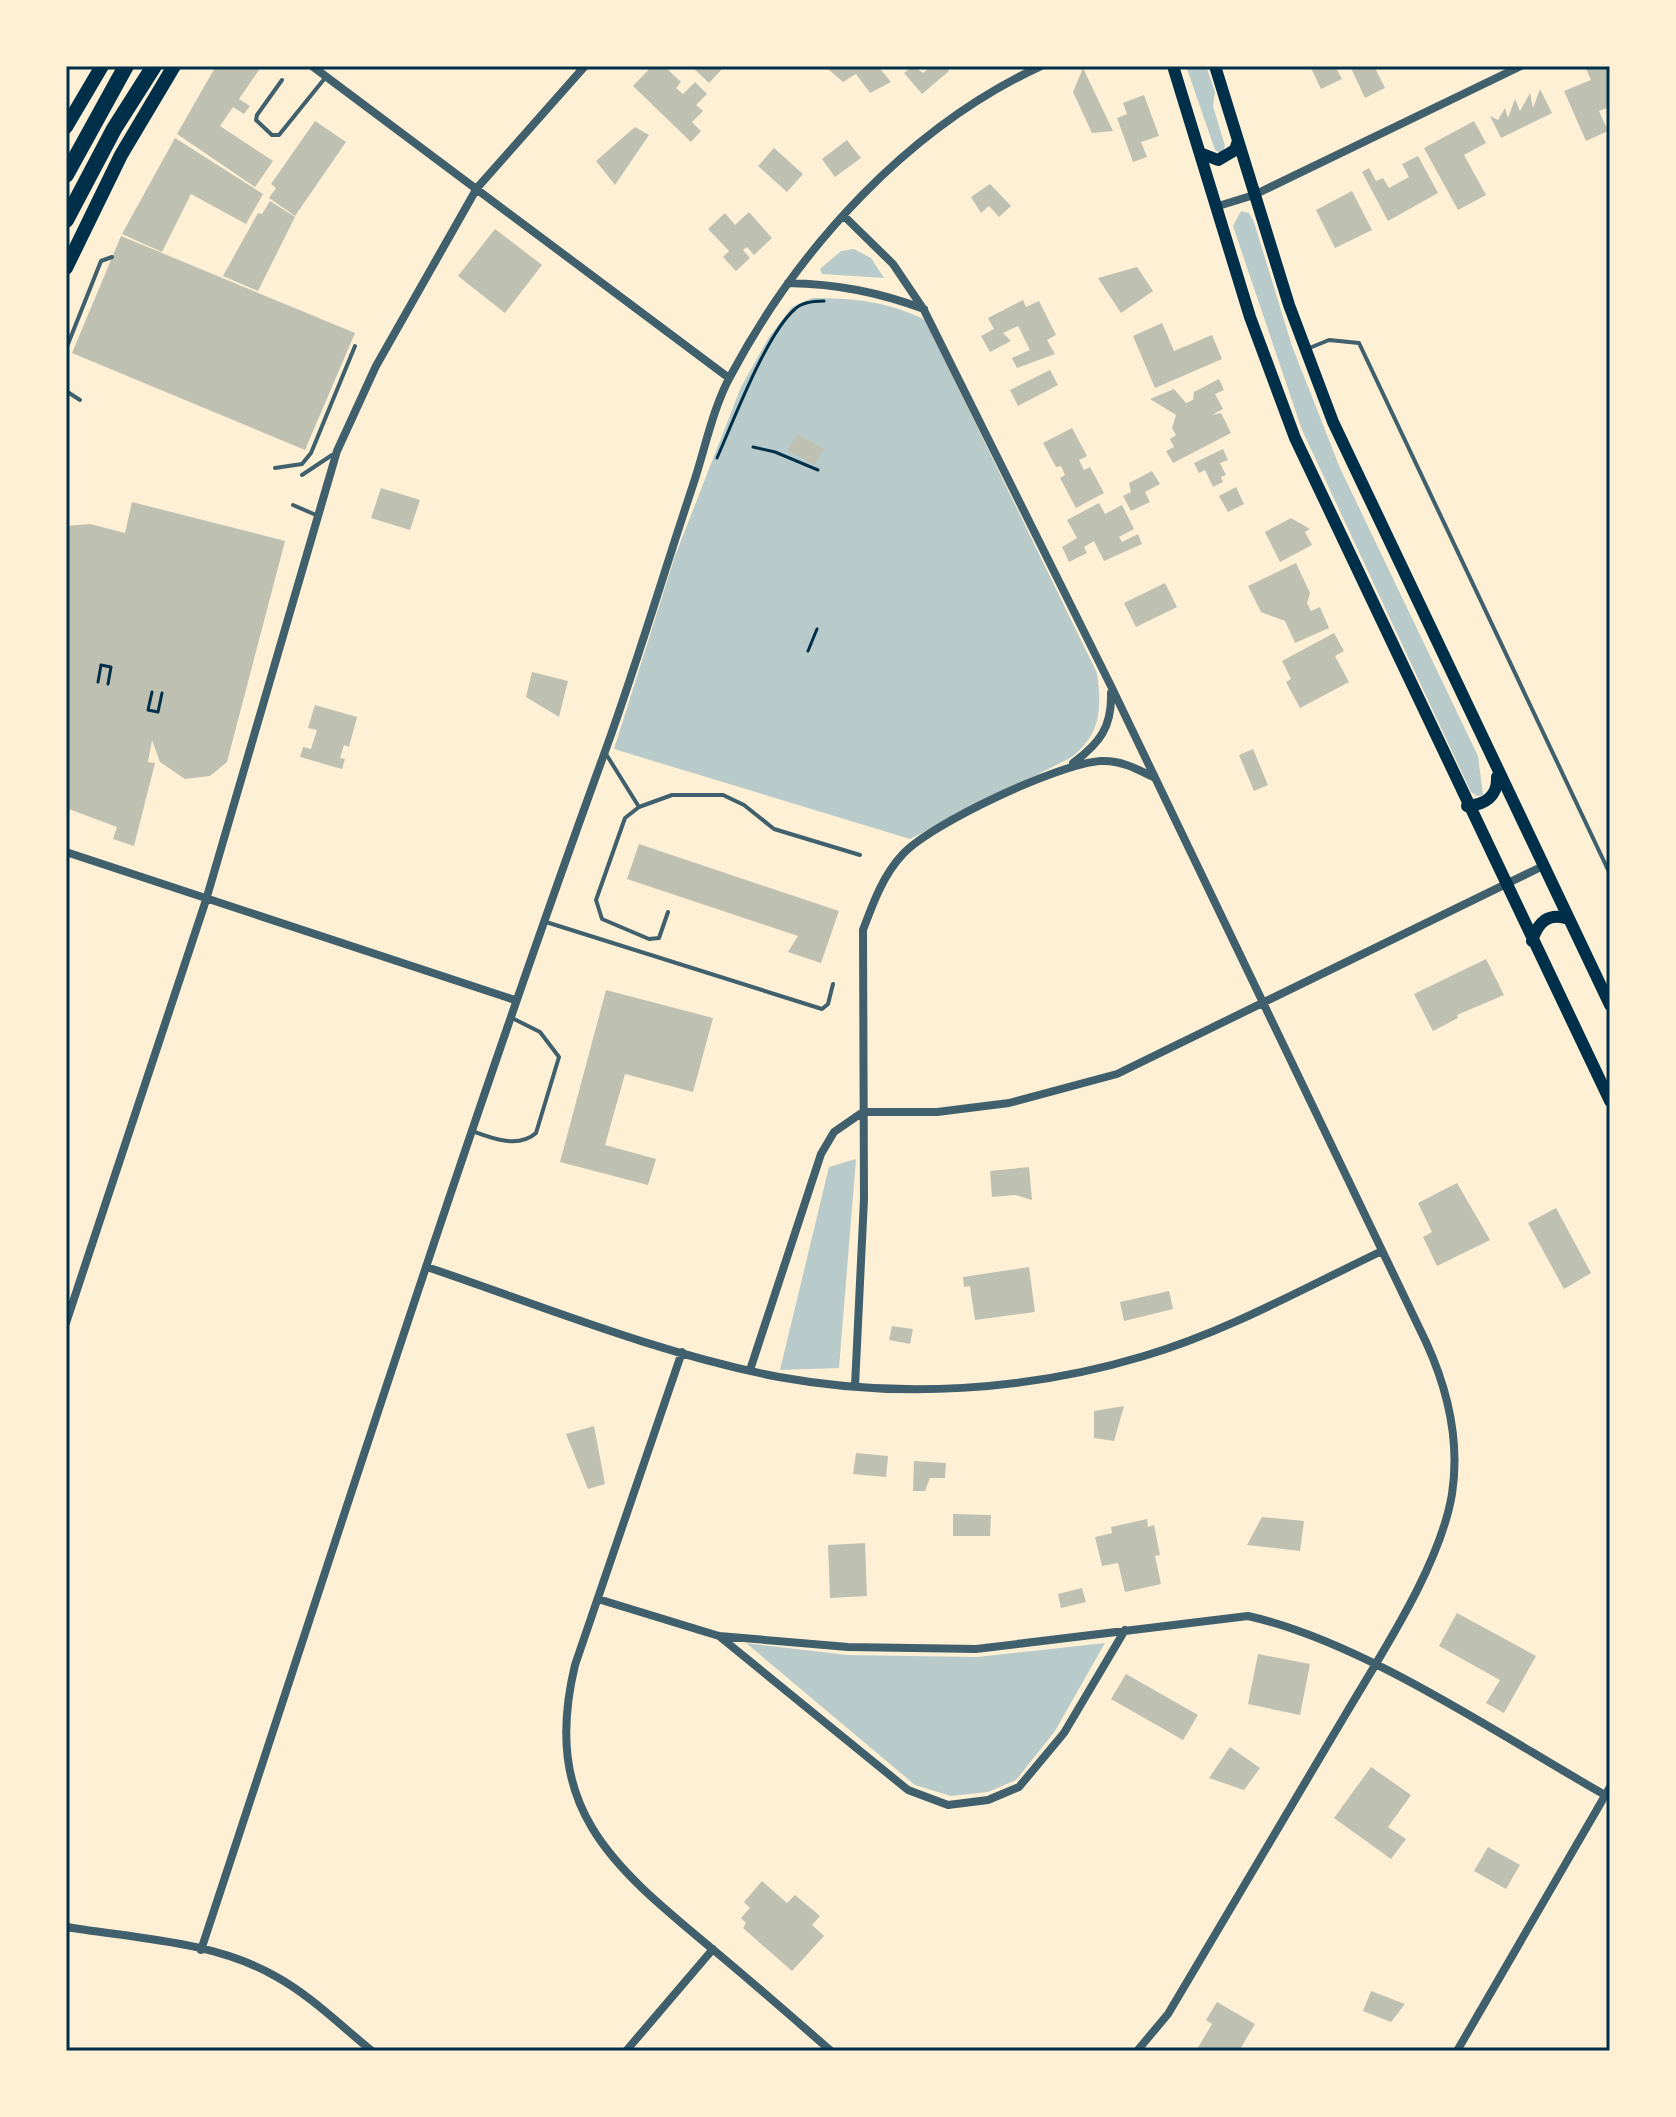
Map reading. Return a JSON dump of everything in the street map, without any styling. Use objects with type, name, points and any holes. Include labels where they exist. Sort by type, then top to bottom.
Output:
[{"type":"highway","points":[[66,175],[126,66]]},
{"type":"highway","points":[[66,220],[114,129],[154,66]]},
{"type":"main road","points":[[66,127],[102,66]]},
{"type":"main road","points":[[66,268],[121,155],[174,66]]},
{"type":"main road","points":[[1173,66],[1215,207],[1295,438],[1467,806],[1610,1101]]},
{"type":"main road","points":[[1215,66],[1305,349],[1333,422],[1497,774],[1609,1003]]},
{"type":"main road","points":[[1200,153],[1218,160],[1235,150],[1238,141]]},
{"type":"main road","points":[[1467,806],[1478,806],[1494,794],[1497,774]]},
{"type":"main road","points":[[1532,941],[1540,922],[1559,915],[1569,919]]},
{"type":"street","points":[[312,66],[729,378]]},
{"type":"street","points":[[66,1323],[206,900],[337,451],[376,366],[477,188],[585,66]]},
{"type":"street","points":[[201,1950],[515,1000],[604,753],[729,378],[788,283],[844,216],[896,162],[996,87],[1041,66]]},
{"type":"street","points":[[1215,207],[1254,195],[1521,66]]},
{"type":"street","points":[[844,216],[893,264],[924,310],[1111,686],[1437,1365],[1450,1413],[1454,1469],[1451,1497],[1440,1538],[1375,1664],[1168,2014],[1137,2051]]},
{"type":"street","points":[[788,283],[835,284],[865,290],[924,310]]},
{"type":"street","points":[[855,1386],[864,1199],[863,930],[879,889],[902,855],[918,841],[962,815],[1073,764],[1098,745],[1111,717],[1111,686]]},
{"type":"street","points":[[1073,764],[1105,761],[1131,765],[1154,778]]},
{"type":"street","points":[[66,852],[515,1000]]},
{"type":"street","points":[[750,1370],[821,1154],[834,1132],[863,1112],[937,1112],[1009,1103],[1117,1074],[1543,866]]},
{"type":"street","points":[[427,1267],[682,1352],[750,1370],[855,1386],[976,1387],[1098,1368],[1219,1329],[1382,1251]]},
{"type":"street","points":[[682,1352],[575,1665],[567,1711],[567,1755],[576,1795],[594,1833],[623,1872],[831,2051]]},
{"type":"street","points":[[598,1599],[719,1636],[848,1647],[976,1649],[1248,1616],[1275,1622],[1375,1664],[1607,1791],[1457,2051]]},
{"type":"street","points":[[719,1636],[908,1790],[948,1805],[988,1800],[1019,1787],[1064,1733],[1125,1630]]},
{"type":"street","points":[[66,1927],[239,1959],[283,1980],[372,2051]]},
{"type":"street","points":[[626,2051],[713,1949]]},
{"type":"lane","points":[[282,80],[256,120],[272,135],[279,135],[326,76]]},
{"type":"lane","points":[[66,349],[101,261],[112,257]]},
{"type":"lane","points":[[1305,349],[1329,340],[1359,343],[1610,874]]},
{"type":"lane","points":[[275,468],[302,464],[311,453],[355,346]]},
{"type":"lane","points":[[66,391],[80,400]]},
{"type":"lane","points":[[302,475],[322,465],[337,451]]},
{"type":"lane","points":[[293,505],[318,516]]},
{"type":"lane","points":[[604,753],[639,807]]},
{"type":"lane","points":[[668,912],[659,938],[649,939],[602,919],[596,900],[625,818],[639,807],[672,795],[723,795],[744,805],[774,829],[860,855]]},
{"type":"lane","points":[[544,921],[822,1009],[828,1004],[833,984]]},
{"type":"lane","points":[[472,1131],[502,1141],[527,1139],[536,1133],[559,1057],[540,1032],[510,1017]]},
{"type":"path","points":[[715,461],[761,360],[784,324],[795,308],[825,300]]},
{"type":"path","points":[[753,447],[818,470]]},
{"type":"path","points":[[808,651],[817,629]]},
{"type":"path","points":[[98,682],[101,665],[111,667],[108,684]]},
{"type":"path","points":[[152,692],[148,710],[158,712],[162,693]]},
{"type":"shaded area","points":[[1186,66],[1206,66],[1215,92],[1213,106],[1225,146],[1222,154],[1215,150]]},
{"type":"shaded area","points":[[1241,211],[1249,213],[1254,222],[1292,346],[1340,468],[1478,756],[1483,795],[1477,796],[1471,792],[1302,430],[1233,226]]},
{"type":"shaded area","points":[[854,249],[871,258],[884,278],[822,274],[820,269],[841,251]]},
{"type":"shaded area","points":[[812,298],[870,302],[925,320],[1097,673],[1097,720],[1088,740],[1070,758],[910,839],[614,749],[675,556],[741,387],[769,337],[792,307]]},
{"type":"shaded area","points":[[856,1159],[839,1368],[780,1370],[829,1167]]},
{"type":"shaded area","points":[[746,1643],[847,1655],[977,1657],[1105,1643],[1055,1731],[1016,1780],[988,1792],[951,1796],[915,1785]]},
{"type":"building","points":[[216,66],[253,66],[259,70],[239,99],[250,106],[244,114],[233,107],[220,126],[273,161],[255,187],[177,134]]},
{"type":"building","points":[[652,66],[664,66],[681,82],[676,88],[683,94],[695,82],[707,94],[696,105],[703,111],[692,122],[701,131],[691,142],[633,86]]},
{"type":"building","points":[[691,66],[725,66],[709,83]]},
{"type":"building","points":[[833,66],[878,66],[891,82],[870,93],[856,74],[843,82],[828,69]]},
{"type":"building","points":[[913,66],[923,73],[932,66],[945,66],[949,71],[922,94],[904,73]]},
{"type":"building","points":[[1310,66],[1335,66],[1342,79],[1321,89]]},
{"type":"building","points":[[1350,66],[1374,66],[1385,88],[1365,98]]},
{"type":"building","points":[[1585,66],[1610,66],[1610,107],[1599,111],[1608,131],[1586,141],[1564,91],[1591,80]]},
{"type":"building","points":[[1083,68],[1113,131],[1092,133],[1073,92]]},
{"type":"building","points":[[1540,89],[1552,113],[1501,138],[1490,116],[1498,120],[1505,108],[1508,118],[1515,99],[1520,111],[1530,93],[1533,108]]},
{"type":"building","points":[[1144,95],[1159,136],[1141,142],[1147,157],[1133,162],[1117,118],[1127,114],[1123,103]]},
{"type":"building","points":[[315,121],[346,142],[295,216],[269,198],[276,188],[271,184]]},
{"type":"building","points":[[1474,121],[1486,143],[1464,155],[1486,195],[1458,210],[1424,148]]},
{"type":"building","points":[[635,127],[649,135],[615,185],[596,161]]},
{"type":"building","points":[[175,138],[263,194],[246,224],[191,194],[162,252],[122,234]]},
{"type":"building","points":[[847,140],[861,158],[835,177],[822,159]]},
{"type":"building","points":[[774,148],[803,174],[787,192],[758,166]]},
{"type":"building","points":[[1418,156],[1438,193],[1388,221],[1362,172],[1369,168],[1376,181],[1383,178],[1389,188],[1409,177],[1402,164]]},
{"type":"building","points":[[990,184],[1011,206],[999,217],[989,206],[981,213],[971,197]]},
{"type":"building","points":[[1352,191],[1372,230],[1335,248],[1316,210]]},
{"type":"building","points":[[270,201],[295,217],[258,291],[223,276],[258,213],[262,214]]},
{"type":"building","points":[[749,212],[772,238],[754,255],[747,247],[743,250],[750,258],[736,271],[723,257],[729,251],[708,229],[725,213],[735,225]]},
{"type":"building","points":[[495,229],[542,265],[505,313],[458,276]]},
{"type":"building","points":[[121,236],[355,333],[305,450],[72,353]]},
{"type":"building","points":[[1137,267],[1153,291],[1121,313],[1098,278]]},
{"type":"building","points":[[1023,300],[1026,307],[1039,301],[1056,335],[1047,340],[1055,354],[1017,368],[1012,358],[1030,350],[1018,326],[1003,333],[1011,341],[990,352],[981,336],[994,329],[988,318]]},
{"type":"building","points":[[1162,323],[1174,351],[1212,335],[1222,359],[1155,388],[1133,336]]},
{"type":"building","points":[[1050,370],[1058,385],[1018,406],[1010,390]]},
{"type":"building","points":[[1219,379],[1224,390],[1215,394],[1223,409],[1212,415],[1221,413],[1231,433],[1173,463],[1166,451],[1174,447],[1170,439],[1176,435],[1172,428],[1176,415],[1150,399],[1174,389],[1186,403],[1193,400],[1194,392]]},
{"type":"building","points":[[1072,428],[1087,456],[1079,460],[1084,470],[1090,467],[1104,493],[1076,508],[1060,478],[1065,475],[1061,466],[1056,467],[1043,443]]},
{"type":"building","points":[[797,434],[824,449],[814,465],[788,450]]},
{"type":"building","points":[[1223,449],[1228,460],[1220,463],[1226,475],[1221,477],[1223,482],[1213,487],[1205,470],[1199,473],[1194,463]]},
{"type":"building","points":[[1152,471],[1160,484],[1145,492],[1150,502],[1131,511],[1123,496],[1131,492],[1129,483]]},
{"type":"building","points":[[1236,487],[1244,504],[1228,512],[1219,496]]},
{"type":"building","points":[[381,488],[420,500],[410,530],[371,518]]},
{"type":"building","points":[[132,502],[285,541],[227,762],[210,776],[185,779],[160,762],[152,740],[148,762],[155,763],[134,846],[113,839],[117,827],[66,808],[66,526],[90,524],[125,533]]},
{"type":"building","points":[[1099,503],[1105,514],[1122,505],[1134,529],[1119,537],[1122,542],[1138,534],[1142,544],[1104,561],[1094,541],[1084,547],[1087,553],[1069,562],[1062,547],[1077,538],[1067,520]]},
{"type":"building","points":[[1291,518],[1310,529],[1305,532],[1312,545],[1280,562],[1265,532]]},
{"type":"building","points":[[1296,563],[1310,593],[1307,603],[1311,611],[1320,607],[1329,628],[1295,643],[1285,621],[1261,612],[1248,586]]},
{"type":"building","points":[[1165,583],[1177,607],[1136,627],[1124,603]]},
{"type":"building","points":[[1334,633],[1344,651],[1335,656],[1349,682],[1300,708],[1286,682],[1291,679],[1282,661]]},
{"type":"building","points":[[532,672],[568,681],[559,717],[526,697]]},
{"type":"building","points":[[315,705],[357,717],[349,747],[344,745],[340,758],[345,759],[342,769],[300,757],[303,747],[311,749],[317,730],[308,728]]},
{"type":"building","points":[[1253,749],[1268,785],[1254,791],[1239,755]]},
{"type":"building","points":[[639,844],[839,911],[821,963],[788,952],[798,936],[627,879]]},
{"type":"building","points":[[1486,959],[1504,995],[1457,1015],[1458,1018],[1433,1031],[1414,994]]},
{"type":"building","points":[[606,990],[713,1018],[693,1092],[625,1074],[605,1145],[656,1159],[648,1185],[560,1162]]},
{"type":"building","points":[[1029,1167],[1032,1200],[1015,1195],[992,1197],[990,1171]]},
{"type":"building","points":[[1457,1183],[1490,1240],[1437,1266],[1423,1237],[1432,1232],[1418,1203]]},
{"type":"building","points":[[1556,1208],[1591,1273],[1564,1289],[1528,1223]]},
{"type":"building","points":[[1029,1267],[1035,1312],[975,1320],[970,1286],[964,1287],[963,1277]]},
{"type":"building","points":[[1169,1291],[1173,1309],[1124,1321],[1120,1302]]},
{"type":"building","points":[[892,1326],[913,1329],[910,1344],[889,1340]]},
{"type":"building","points":[[1124,1406],[1114,1441],[1094,1438],[1094,1411]]},
{"type":"building","points":[[594,1426],[605,1484],[588,1489],[566,1434]]},
{"type":"building","points":[[856,1453],[888,1456],[886,1477],[853,1474]]},
{"type":"building","points":[[914,1461],[946,1463],[945,1478],[930,1478],[925,1491],[913,1491]]},
{"type":"building","points":[[953,1514],[991,1515],[990,1536],[953,1536]]},
{"type":"building","points":[[1262,1517],[1304,1521],[1300,1551],[1247,1545]]},
{"type":"building","points":[[1147,1519],[1148,1527],[1154,1525],[1160,1555],[1155,1556],[1161,1584],[1125,1592],[1118,1563],[1102,1566],[1095,1537],[1112,1533],[1111,1527]]},
{"type":"building","points":[[865,1543],[867,1596],[830,1598],[828,1545]]},
{"type":"building","points":[[1082,1588],[1086,1602],[1061,1608],[1058,1594]]},
{"type":"building","points":[[1457,1613],[1536,1656],[1504,1713],[1486,1703],[1500,1680],[1439,1646]]},
{"type":"building","points":[[1258,1654],[1310,1664],[1300,1715],[1248,1704]]},
{"type":"building","points":[[1126,1674],[1198,1715],[1183,1740],[1111,1699]]},
{"type":"building","points":[[1230,1747],[1260,1768],[1244,1790],[1209,1778]]},
{"type":"building","points":[[1371,1767],[1411,1795],[1388,1827],[1406,1839],[1391,1859],[1334,1818]]},
{"type":"building","points":[[1488,1847],[1520,1865],[1506,1889],[1474,1871]]},
{"type":"building","points":[[762,1881],[787,1903],[795,1895],[820,1916],[812,1925],[824,1936],[792,1971],[743,1928],[746,1923],[741,1918],[750,1908],[744,1902]]},
{"type":"building","points":[[1371,1991],[1405,2004],[1391,2022],[1363,2011]]},
{"type":"building","points":[[1217,2002],[1255,2024],[1239,2051],[1196,2051],[1212,2024],[1206,2020]]}]
